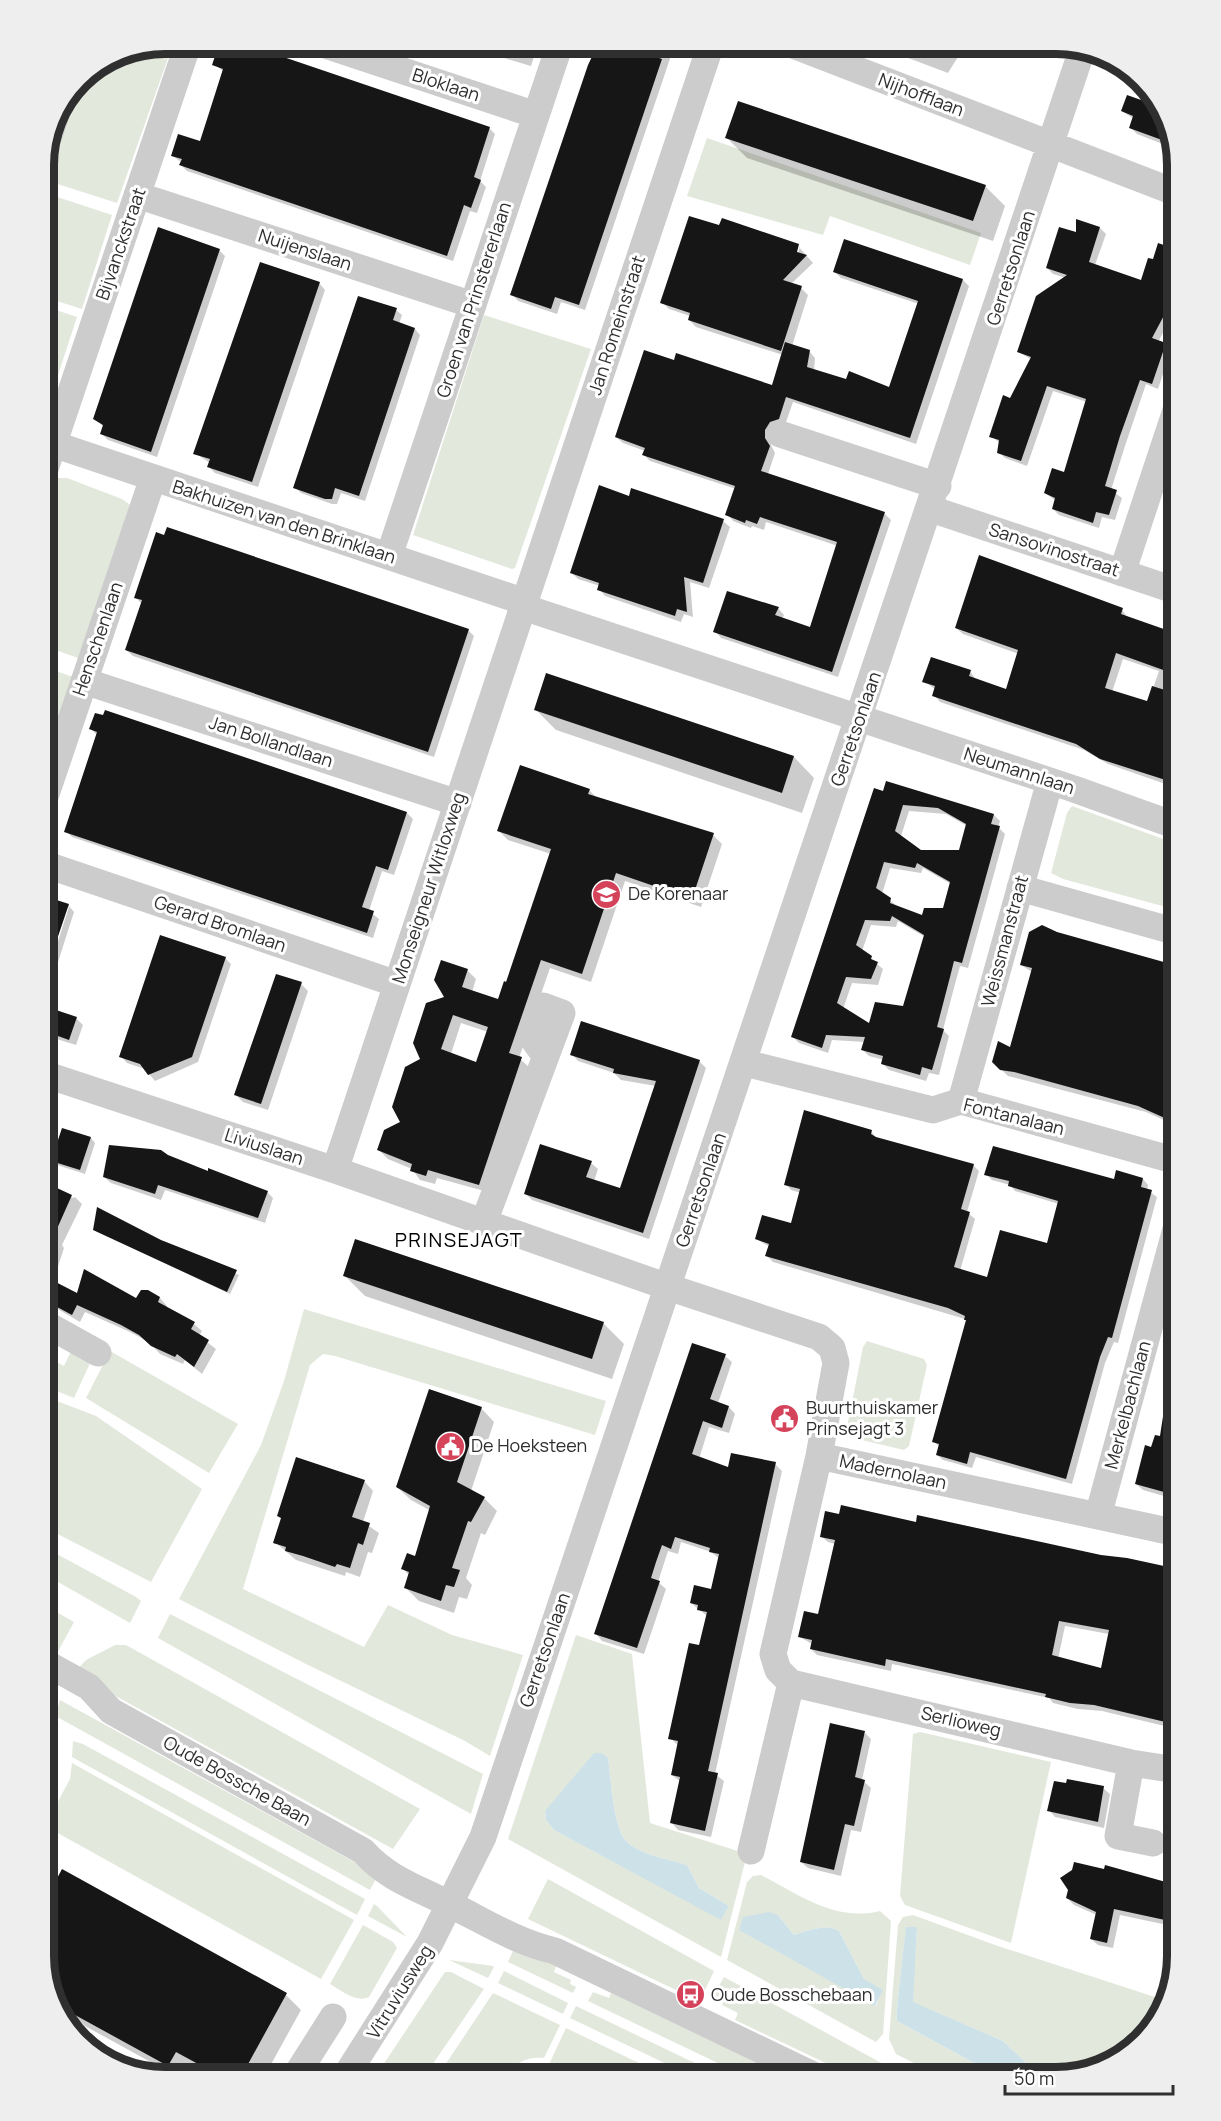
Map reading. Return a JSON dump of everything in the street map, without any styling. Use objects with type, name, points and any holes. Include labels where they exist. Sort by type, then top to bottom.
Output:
[{"type":"street","name":"Bijvanckstraat","points":[[54,426],[185,54]]},
{"type":"street","name":"Bloklaan","points":[[352,54],[536,115]]},
{"type":"street","name":"Groen van Prinstererlaan","points":[[389,556],[557,54]]},
{"type":"street","name":"Jan Romeinstraat","points":[[524,604],[708,54]]},
{"type":"street","name":"Nijhofflaan","points":[[816,54],[1167,189]]},
{"type":"street","name":"Gerretsonlaan","points":[[453,1897],[483,1837],[745,1063],[1081,57]]},
{"type":"street","name":"Nuijenslaan","points":[[137,195],[472,305]]},
{"type":"street","points":[[780,434],[934,498]]},
{"type":"street","points":[[1122,573],[1167,440]]},
{"type":"street","name":"Bakhuizen van den Brinklaan","points":[[54,445],[389,556],[859,718]]},
{"type":"street","name":"Henschenlaan","points":[[54,770],[153,478]]},
{"type":"street","name":"Sansovinostraat","points":[[934,498],[1122,573],[1167,587]]},
{"type":"street","name":"Monseigneur Witloxweg","points":[[335,1170],[524,604]]},
{"type":"street","name":"Jan Bollandlaan","points":[[84,681],[458,803]]},
{"type":"street","name":"Neumannlaan","points":[[859,718],[1167,822]]},
{"type":"street","name":"Weissmanstraat","points":[[961,1101],[1050,781]]},
{"type":"street","name":"Gerard Bromlaan","points":[[54,867],[397,984]]},
{"type":"street","points":[[1020,888],[1167,929]]},
{"type":"street","points":[[484,1222],[544,1054]]},
{"type":"street","name":"Fontanalaan","points":[[745,1063],[933,1110],[961,1101],[1167,1158]]},
{"type":"street","name":"Liviuslaan","points":[[54,1084],[335,1170],[668,1287]]},
{"type":"street","name":"Merkelbachlaan","points":[[1098,1516],[1167,1265]]},
{"type":"street","name":"Madernolaan","points":[[668,1287],[819,1337],[832,1348],[836,1363],[819,1456],[1167,1531]]},
{"type":"street","points":[[54,1329],[98,1353]]},
{"type":"street","points":[[751,1851],[791,1683],[778,1670],[773,1654],[819,1456]]},
{"type":"street","name":"Oude Bossche Baan","points":[[54,1668],[88,1687],[111,1711]]},
{"type":"street","name":"Serlioweg","points":[[791,1683],[1131,1763],[1167,1768]]},
{"type":"street","name":"Oude Bossche Baan","points":[[54,1689],[82,1704],[111,1711],[363,1851],[386,1855],[453,1897],[530,1928],[555,1952],[794,2067]]},
{"type":"street","points":[[1131,1763],[1118,1836],[1153,1843]]},
{"type":"street","name":"Vitruviusweg","points":[[351,2067],[430,1943],[453,1897]]},
{"type":"street","points":[[301,2067],[333,2017]]},
{"type":"shaded area","points":[[169,54],[117,203],[54,183],[55,150],[69,110],[92,82],[123,62],[144,56]]},
{"type":"shaded area","points":[[707,138],[981,233],[970,265],[830,216],[823,235],[687,196]]},
{"type":"shaded area","points":[[54,196],[112,215],[82,309],[54,300]]},
{"type":"shaded area","points":[[54,309],[77,317],[54,387]]},
{"type":"shaded area","points":[[484,315],[591,349],[515,568],[512,569],[413,535]]},
{"type":"shaded area","points":[[58,478],[67,478],[122,499],[129,504],[131,513],[78,658],[54,650],[54,482]]},
{"type":"shaded area","points":[[54,670],[76,678],[54,741]]},
{"type":"shaded area","points":[[1072,806],[1167,840],[1167,907],[1063,879],[1051,873],[1067,813]]},
{"type":"shaded area","points":[[304,1309],[606,1401],[595,1435],[335,1356],[323,1354],[310,1365],[243,1589],[364,1647],[388,1605],[452,1635],[523,1655],[490,1756],[465,1741],[179,1599],[261,1445],[284,1381]]},
{"type":"shaded area","points":[[867,1341],[924,1359],[927,1365],[909,1446],[904,1450],[849,1437],[846,1432],[863,1347]]},
{"type":"shaded area","points":[[73,1347],[92,1359],[74,1398],[54,1390],[54,1360],[64,1366]]},
{"type":"shaded area","points":[[110,1351],[238,1424],[209,1473],[86,1398]]},
{"type":"shaded area","points":[[54,1400],[96,1416],[202,1489],[151,1582],[54,1532]]},
{"type":"shaded area","points":[[54,1552],[141,1601],[130,1623],[54,1580]]},
{"type":"shaded area","points":[[54,1611],[74,1622],[54,1656]]},
{"type":"shaded area","points":[[170,1614],[483,1774],[471,1814],[158,1638]]},
{"type":"shaded area","points":[[576,1635],[632,1654],[650,1823],[747,1854],[721,1957],[508,1839]],"holes":[[[608,1758],[615,1814],[626,1841],[646,1853],[687,1865],[699,1888],[729,1906],[721,1919],[554,1830],[546,1820],[545,1811]]]},
{"type":"shaded area","points":[[115,1645],[126,1645],[420,1809],[393,1849],[74,1673],[86,1660]]},
{"type":"shaded area","points":[[60,1700],[378,1875],[370,1890],[59,1718],[56,1714]]},
{"type":"shaded area","points":[[920,1732],[1051,1762],[1011,1943],[905,1905],[900,1896],[913,1734]]},
{"type":"shaded area","points":[[73,1741],[83,1744],[365,1899],[357,1915],[72,1757]]},
{"type":"shaded area","points":[[594,1753],[602,1753],[608,1758],[615,1814],[626,1841],[646,1853],[687,1865],[699,1888],[729,1906],[721,1920],[554,1830],[546,1820],[545,1811]]},
{"type":"shaded area","points":[[72,1763],[354,1920],[321,1979],[54,1831],[54,1809],[70,1779]]},
{"type":"shaded area","points":[[761,1875],[818,1905],[833,1910],[848,1913],[880,1911],[891,1921],[883,2034],[876,2042],[727,1960],[747,1882],[753,1876]],"holes":[[[778,1915],[794,1935],[823,1928],[839,1931],[864,1979],[882,1990],[876,2006],[739,1929]]]},
{"type":"shaded area","points":[[548,1879],[714,1971],[702,1996],[683,1987],[680,1992],[528,1919]]},
{"type":"shaded area","points":[[374,1904],[377,1906],[407,1937],[368,1916]]},
{"type":"shaded area","points":[[769,1912],[778,1915],[794,1935],[823,1928],[839,1931],[864,1979],[883,1990],[875,2006],[739,1930],[743,1917]]},
{"type":"shaded area","points":[[913,1915],[995,1945],[1158,1998],[1139,2029],[1118,2048],[1105,2056],[1070,2066],[1030,2067],[1003,2041],[912,2002],[917,1927],[907,1927],[897,2021],[982,2067],[921,2067],[896,2054],[889,2039],[898,1925],[903,1917]]},
{"type":"shaded area","points":[[363,1925],[393,1942],[397,1948],[369,1997],[359,1998],[330,1984]]},
{"type":"shaded area","points":[[906,1927],[917,1927],[913,2002],[1003,2041],[1030,2067],[982,2067],[897,2021]]},
{"type":"shaded area","points":[[515,1946],[556,1966],[554,1972],[571,1980],[570,1984],[576,1987],[573,1993],[508,1962]]},
{"type":"shaded area","points":[[449,1960],[493,1966],[494,1967],[488,1978]]},
{"type":"shaded area","points":[[504,1971],[568,2003],[563,2014],[498,1983]]},
{"type":"shaded area","points":[[445,1972],[451,1972],[484,1989],[431,2067],[382,2067]]},
{"type":"shaded area","points":[[724,1977],[889,2067],[834,2067],[735,2020],[738,2013],[722,2005],[724,2001],[713,1996]]},
{"type":"shaded area","points":[[593,1992],[609,1998],[611,1993],[766,2067],[726,2067],[588,2001]]},
{"type":"shaded area","points":[[493,1993],[560,2025],[544,2058],[532,2058],[513,2067],[444,2067]]},
{"type":"shaded area","points":[[576,2006],[703,2067],[673,2067],[570,2018]]},
{"type":"shaded area","points":[[566,2028],[647,2067],[548,2067]]},
{"type":"building","points":[[216,54],[275,54],[490,127],[474,177],[481,180],[471,208],[464,205],[447,256],[179,165],[182,159],[171,156],[178,134],[200,141],[223,69],[212,65]]},
{"type":"building","points":[[593,54],[647,54],[662,59],[579,305],[555,297],[551,309],[510,295]]},
{"type":"building","points":[[1127,95],[1147,102],[1156,116],[1164,141],[1129,128],[1133,116],[1121,111]]},
{"type":"building","points":[[738,101],[986,185],[973,221],[725,138]]},
{"type":"building","points":[[689,216],[719,225],[722,218],[799,244],[797,252],[807,255],[783,280],[802,286],[781,351],[688,320],[690,313],[660,303]]},
{"type":"building","points":[[1076,219],[1100,227],[1089,262],[1141,280],[1148,258],[1153,259],[1158,243],[1167,246],[1167,310],[1152,338],[1166,343],[1152,384],[1140,380],[1120,436],[1105,486],[1117,490],[1109,515],[1096,512],[1093,523],[1052,509],[1055,498],[1044,493],[1052,468],[1064,472],[1086,399],[1047,386],[1021,461],[997,453],[999,440],[989,437],[1003,395],[1010,398],[1031,357],[1017,352],[1036,296],[1067,275],[1046,268],[1059,227],[1076,232]]},
{"type":"building","points":[[158,227],[220,249],[151,452],[100,434],[103,425],[93,419]]},
{"type":"building","points":[[844,239],[963,279],[910,438],[786,397],[779,419],[770,422],[765,430],[765,438],[770,446],[761,471],[885,512],[832,672],[713,632],[727,591],[779,607],[775,615],[810,627],[837,542],[760,517],[757,524],[746,520],[745,523],[725,515],[735,486],[642,455],[645,448],[615,437],[644,350],[674,360],[676,353],[772,385],[785,342],[810,350],[807,367],[846,379],[849,371],[889,387],[918,301],[833,272]]},
{"type":"building","points":[[260,262],[320,282],[252,482],[207,467],[210,459],[193,454]]},
{"type":"building","points":[[358,296],[397,308],[393,320],[415,328],[359,496],[335,488],[332,499],[325,499],[293,488]]},
{"type":"building","points":[[599,485],[629,496],[631,488],[724,519],[703,583],[684,577],[687,612],[677,609],[675,616],[597,590],[599,583],[570,573]]},
{"type":"building","points":[[167,527],[469,629],[428,752],[125,650],[142,600],[134,598],[156,532],[164,535]]},
{"type":"building","points":[[979,555],[1123,608],[1121,614],[1167,630],[1167,671],[1116,653],[1105,688],[1147,701],[1152,686],[1167,691],[1167,780],[1100,759],[1076,744],[932,696],[935,686],[922,682],[931,657],[971,670],[969,676],[1006,689],[1018,650],[955,628]]},
{"type":"building","points":[[546,673],[794,756],[782,793],[534,710]]},
{"type":"building","points":[[105,710],[407,812],[388,870],[376,866],[362,907],[374,911],[367,933],[64,832],[97,732],[89,729],[95,713],[103,715]]},
{"type":"building","points":[[520,765],[590,789],[588,794],[714,833],[692,899],[616,873],[582,974],[541,960],[509,1053],[522,1057],[479,1185],[428,1170],[426,1176],[410,1171],[412,1164],[377,1150],[384,1130],[400,1122],[392,1107],[405,1067],[420,1059],[413,1043],[426,1003],[444,997],[434,980],[441,960],[468,969],[462,987],[498,999],[504,981],[506,982],[551,849],[497,831]],"holes":[[[453,1015],[488,1027],[476,1062],[441,1049]]]},
{"type":"building","points":[[886,781],[994,814],[991,824],[1000,826],[962,963],[954,961],[937,1027],[944,1029],[932,1070],[922,1067],[920,1075],[881,1064],[883,1056],[861,1050],[865,1037],[826,1035],[822,1048],[791,1037],[874,788],[883,791]],"holes":[[[903,805],[938,808],[966,824],[959,850],[921,850],[895,831]],[[884,862],[915,868],[917,863],[950,882],[943,908],[924,908],[922,915],[890,903],[891,898],[876,888]],[[892,916],[924,935],[903,1006],[875,1002],[869,1023],[837,1003],[846,977],[871,979],[878,962],[871,959],[872,956],[856,945],[865,920],[890,921]]]},
{"type":"building","points":[[54,899],[69,904],[54,948]]},
{"type":"building","points":[[1042,925],[1057,932],[1167,963],[1167,1119],[1138,1106],[1000,1070],[992,1062],[998,1041],[1010,1047],[1032,968],[1020,965],[1029,932]]},
{"type":"building","points":[[160,935],[226,957],[192,1057],[148,1075],[140,1064],[119,1057]]},
{"type":"building","points":[[276,974],[302,982],[261,1104],[234,1095]]},
{"type":"building","points":[[54,1009],[77,1017],[69,1040],[54,1035]]},
{"type":"building","points":[[581,1021],[700,1060],[643,1233],[524,1194],[540,1144],[592,1161],[586,1177],[620,1188],[656,1081],[613,1073],[614,1069],[570,1055]]},
{"type":"building","points":[[804,1110],[872,1130],[871,1134],[876,1137],[974,1164],[961,1209],[970,1212],[954,1267],[987,1277],[1000,1230],[1047,1243],[1058,1201],[1008,1186],[1009,1181],[984,1175],[993,1146],[1114,1179],[1116,1170],[1143,1178],[1141,1187],[1152,1190],[1112,1338],[1108,1337],[1100,1357],[1066,1479],[970,1452],[967,1464],[936,1455],[939,1444],[932,1442],[966,1320],[964,1320],[965,1316],[948,1308],[765,1256],[769,1244],[755,1239],[762,1215],[791,1223],[800,1189],[784,1185]]},
{"type":"building","points":[[62,1128],[91,1137],[80,1170],[54,1162],[54,1152]]},
{"type":"building","points":[[109,1145],[161,1150],[208,1171],[208,1168],[268,1191],[258,1218],[158,1185],[155,1194],[103,1177]]},
{"type":"building","points":[[54,1187],[72,1195],[54,1236]]},
{"type":"building","points":[[97,1207],[161,1240],[237,1270],[227,1292],[93,1230]]},
{"type":"building","points":[[355,1239],[604,1322],[592,1359],[343,1276]]},
{"type":"building","points":[[84,1269],[136,1298],[141,1290],[148,1290],[160,1297],[158,1302],[195,1322],[191,1329],[209,1340],[194,1367],[177,1354],[175,1357],[151,1346],[139,1335],[121,1325],[77,1305],[72,1315],[54,1305],[54,1281],[77,1293]]},
{"type":"building","points":[[692,1343],[726,1354],[710,1399],[729,1406],[722,1428],[703,1421],[692,1454],[728,1467],[731,1453],[776,1462],[708,1771],[718,1773],[705,1831],[670,1823],[680,1777],[671,1775],[678,1741],[668,1739],[689,1643],[699,1645],[707,1612],[697,1610],[698,1605],[690,1603],[694,1585],[711,1589],[719,1554],[709,1552],[710,1548],[675,1537],[671,1549],[662,1545],[651,1578],[660,1581],[637,1648],[594,1634]]},
{"type":"building","points":[[429,1389],[482,1407],[457,1482],[485,1497],[471,1522],[468,1521],[452,1568],[460,1570],[454,1587],[446,1585],[441,1601],[404,1588],[409,1572],[401,1569],[407,1553],[415,1556],[430,1506],[396,1487]]},
{"type":"building","points":[[1167,1390],[1167,1481],[1164,1492],[1135,1484],[1145,1445],[1151,1447],[1155,1435],[1160,1436]]},
{"type":"building","points":[[296,1457],[365,1480],[352,1517],[370,1523],[363,1545],[358,1543],[350,1568],[337,1564],[335,1567],[285,1551],[286,1547],[273,1543],[281,1518],[277,1516]]},
{"type":"building","points":[[841,1505],[916,1522],[917,1515],[1101,1555],[1167,1567],[1167,1722],[1094,1705],[1070,1703],[1045,1697],[1046,1694],[886,1659],[885,1666],[810,1649],[812,1640],[798,1637],[804,1611],[818,1614],[835,1540],[820,1537],[825,1511],[839,1514]],"holes":[[[1059,1621],[1109,1630],[1101,1668],[1052,1655]]]},
{"type":"building","points":[[830,1723],[865,1731],[855,1777],[865,1780],[854,1826],[845,1824],[834,1870],[800,1862]]},
{"type":"building","points":[[1067,1779],[1104,1786],[1098,1822],[1047,1811],[1054,1781],[1066,1783]]},
{"type":"building","points":[[1074,1862],[1104,1869],[1105,1865],[1167,1882],[1165,1920],[1114,1909],[1107,1943],[1090,1939],[1096,1912],[1066,1898],[1068,1890],[1060,1878],[1072,1870]]},
{"type":"building","points":[[62,1869],[287,1993],[246,2067],[204,2067],[176,2052],[168,2066],[69,2012],[62,1998],[55,1970],[54,1884]]},
{"type":"place","name":"De Korenaar","points":[[607,894]]},
{"type":"place","name":"Buurthuiskamer Prinsejagt 3","points":[[785,1418]]},
{"type":"place","name":"De Hoeksteen","points":[[450,1446]]},
{"type":"place","name":"Oude Bosschebaan","points":[[690,1995]]},
{"type":"district","name":"PRINSEJAGT","points":[[459,1240]]}]
